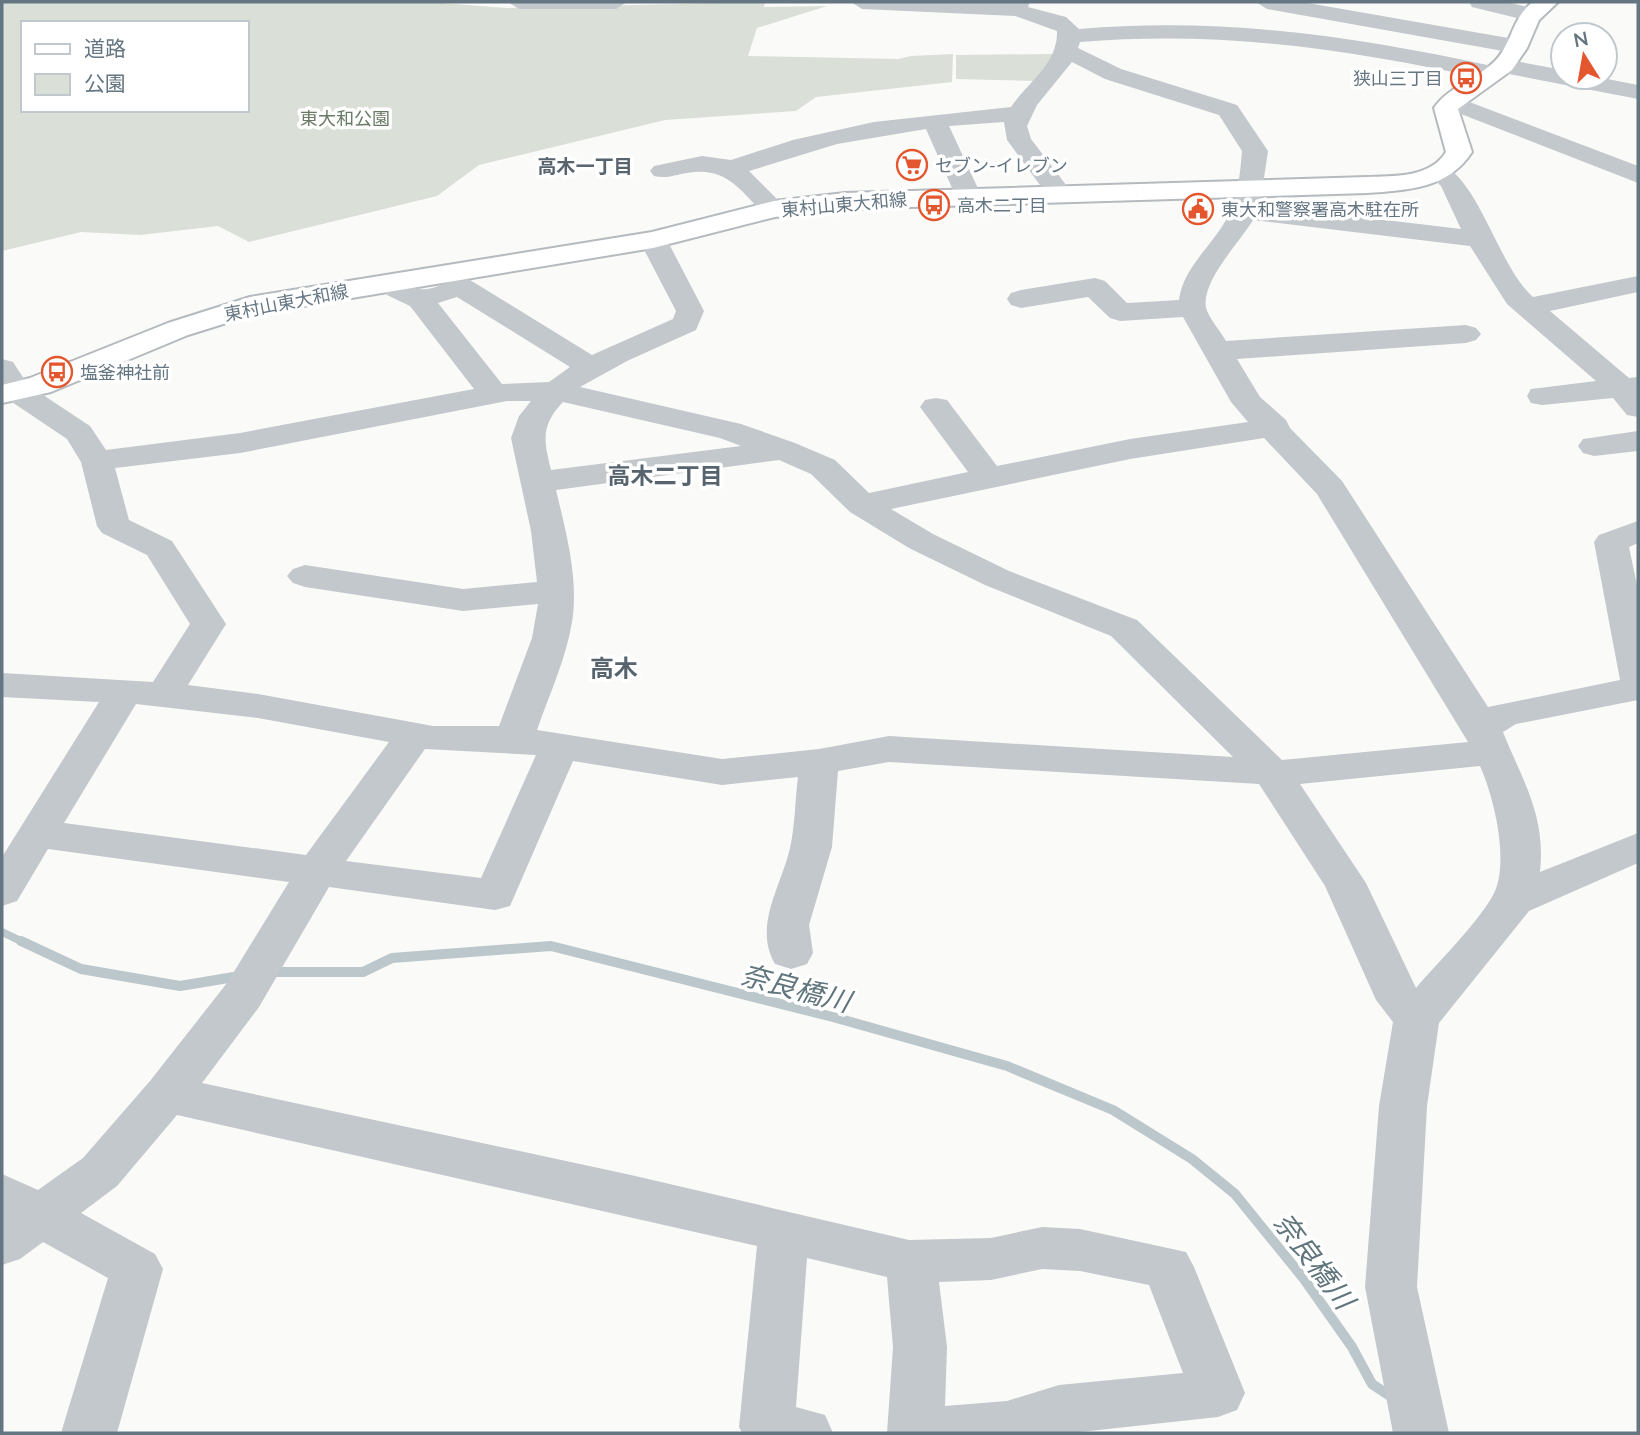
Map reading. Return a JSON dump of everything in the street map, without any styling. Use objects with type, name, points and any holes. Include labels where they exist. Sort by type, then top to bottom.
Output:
[{"type":"main road","points":[[1439,172],[1455,161],[1459,152],[1446,112],[1451,102],[1503,62],[1538,8]]},
{"type":"main road","name":"東村山東大和線","points":[[7,384],[90,366],[178,328],[223,313],[289,298],[386,284],[467,278],[653,240],[775,209],[845,201],[1060,194],[1248,200],[1398,183],[1439,172]]},
{"type":"street","points":[[519,2],[616,2]]},
{"type":"street","points":[[862,2],[1017,6],[1068,28],[1069,43],[1020,114],[1015,126],[1019,140],[1060,194]]},
{"type":"street","points":[[1267,2],[1638,93]]},
{"type":"street","points":[[1480,2],[1538,8]]},
{"type":"street","points":[[1069,43],[1153,30],[1233,33],[1503,62]]},
{"type":"street","points":[[1069,43],[1114,74],[1228,110],[1255,151],[1248,200],[1199,278],[1192,295],[1192,308],[1247,402],[1275,427],[1330,488],[1488,741],[1504,774],[1521,839],[1522,869],[1514,900],[1417,1018],[1404,1106],[1391,1287],[1421,1433]]},
{"type":"street","points":[[1451,102],[1501,119],[1613,169],[1638,175]]},
{"type":"street","points":[[732,168],[788,147],[935,122],[1020,114]]},
{"type":"street","points":[[935,122],[969,197]]},
{"type":"street","points":[[663,171],[707,161],[732,168],[775,209]]},
{"type":"street","points":[[1439,172],[1452,182],[1479,239],[1517,298],[1633,394]]},
{"type":"street","points":[[1248,200],[1479,239]]},
{"type":"street","points":[[514,739],[547,647],[554,620],[556,590],[538,482],[527,438],[530,422],[556,391],[591,367],[685,324],[690,311],[653,240]]},
{"type":"street","points":[[420,300],[467,278],[591,367]]},
{"type":"street","points":[[386,284],[420,300],[494,394]]},
{"type":"street","points":[[1527,307],[1638,284]]},
{"type":"street","points":[[1021,299],[1095,287],[1120,312],[1192,308]]},
{"type":"street","points":[[1217,351],[1466,334]]},
{"type":"street","points":[[7,384],[79,433],[97,462],[114,526],[160,548],[208,624],[164,694]]},
{"type":"street","points":[[97,462],[137,454],[240,443],[494,394],[556,391],[730,431],[784,450],[823,467],[862,505],[921,541],[997,578],[1124,628],[1272,773],[1345,883],[1399,1000],[1417,1018]]},
{"type":"street","points":[[1542,396],[1633,394]]},
{"type":"street","points":[[936,407],[989,477]]},
{"type":"street","points":[[862,505],[1130,449],[1275,427]]},
{"type":"street","points":[[1594,446],[1638,441]]},
{"type":"street","points":[[538,482],[784,450]]},
{"type":"street","points":[[1638,531],[1611,542],[1638,679]]},
{"type":"street","points":[[305,576],[463,600],[505,598],[556,590]]},
{"type":"street","points":[[2,685],[164,694],[258,706],[415,736],[514,739],[722,772],[819,762],[889,749],[1272,773],[1488,741]]},
{"type":"street","points":[[1488,741],[1494,719],[1506,714],[1638,688]]},
{"type":"street","points":[[2,891],[124,692]]},
{"type":"street","points":[[15,1218],[100,1172],[167,1094],[256,974],[317,871],[415,736]]},
{"type":"street","points":[[39,834],[495,895],[560,746]]},
{"type":"street","points":[[791,953],[787,925],[811,847],[819,762]]},
{"type":"street","points":[[1514,900],[1638,847]]},
{"type":"street","points":[[167,1094],[618,1192],[909,1261],[991,1259],[1042,1248],[1080,1250],[1168,1268],[1218,1393],[1059,1410],[1007,1426],[915,1433],[920,1362],[918,1300],[909,1261]]},
{"type":"street","points":[[15,1218],[137,1269],[89,1433]]},
{"type":"street","points":[[784,1233],[767,1427],[805,1433]]},
{"type":"green space","name":"東大和公園","points":[[2,2],[428,2],[507,8],[765,2],[764,7],[827,6],[757,28],[748,56],[898,59],[953,54],[952,82],[816,97],[796,111],[665,120],[479,165],[437,196],[249,242],[218,226],[140,235],[81,232],[2,251]]},
{"type":"green space","points":[[956,55],[1057,56],[1036,81],[956,79]]},
{"type":"waterway","name":"奈良橋川","points":[[2,932],[25,943]]},
{"type":"waterway","name":"奈良橋川","points":[[21,941],[81,969],[180,986],[240,976]]},
{"type":"waterway","name":"奈良橋川","points":[[271,972],[363,972],[392,958],[551,946],[833,1017],[1007,1066],[1113,1110],[1192,1159],[1235,1194],[1304,1279],[1352,1347],[1372,1384],[1393,1398]]},
{"type":"place","name":"狭山三丁目","points":[[1466,78]]},
{"type":"place","name":"セブン-イレブン","points":[[912,165]]},
{"type":"place","name":"高木二丁目","points":[[934,205]]},
{"type":"place","name":"東大和警察署高木駐在所","points":[[1198,209]]},
{"type":"place","name":"塩釜神社前","points":[[57,372]]},
{"type":"district","name":"高木一丁目","points":[[585,165]]},
{"type":"district","name":"高木二丁目","points":[[665,475]]},
{"type":"district","name":"高木","points":[[614,667]]}]
